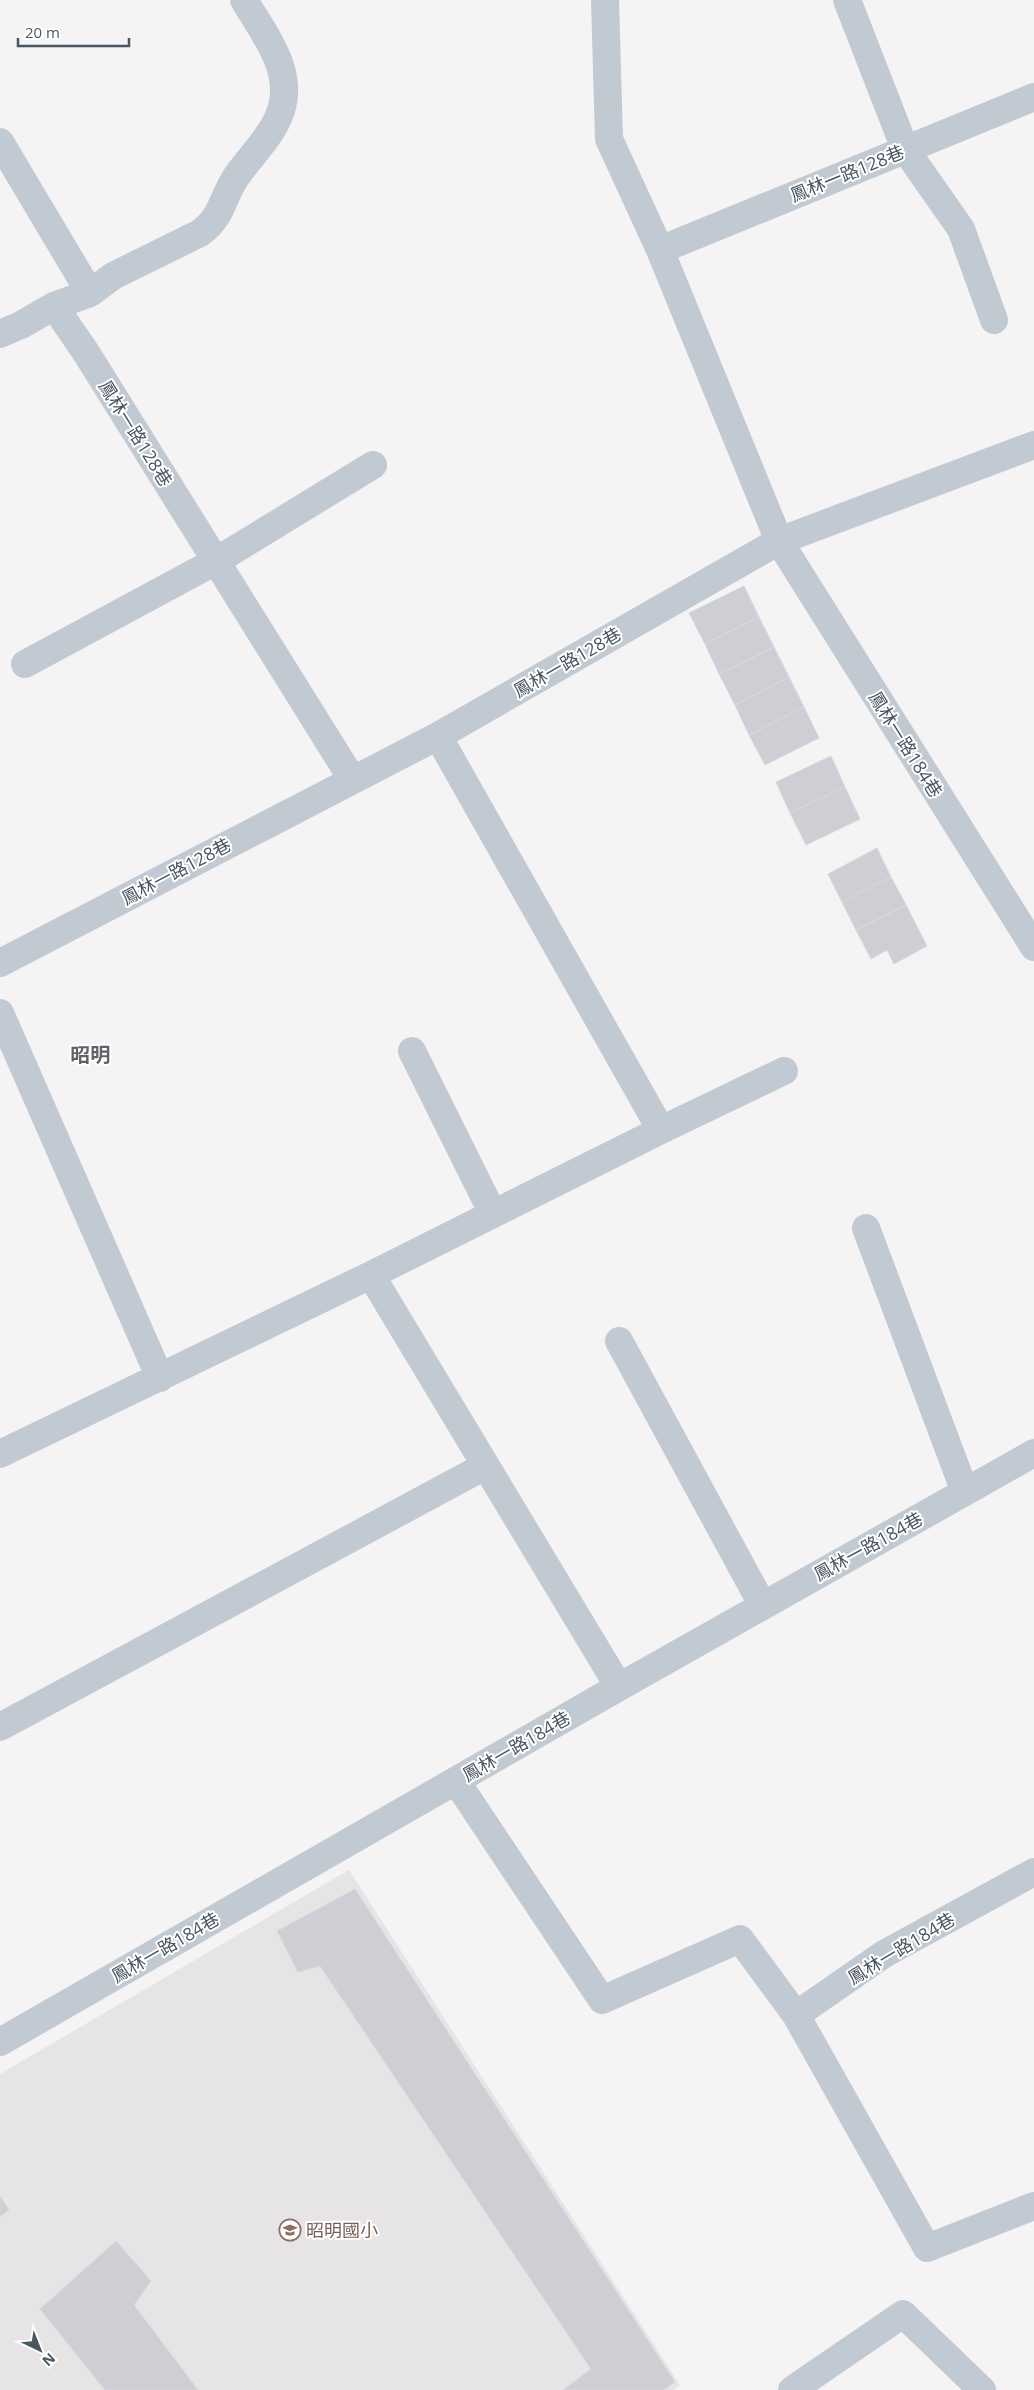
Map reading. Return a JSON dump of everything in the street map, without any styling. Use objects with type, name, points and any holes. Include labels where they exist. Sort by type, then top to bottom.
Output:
[{"type":"street","points":[[0,334],[22,325],[54,306],[90,292],[113,276],[210,226],[219,215],[235,178],[278,120],[285,100],[284,79],[280,59],[244,0]]},
{"type":"street","points":[[605,0],[608,139],[660,250],[779,541]]},
{"type":"street","points":[[847,0],[905,149],[961,229],[994,320]]},
{"type":"street","name":"鳳林一路128巷","points":[[660,250],[1034,97]]},
{"type":"street","points":[[0,142],[90,292]]},
{"type":"street","name":"鳳林一路128巷","points":[[54,306],[86,351],[352,779]]},
{"type":"street","name":"鳳林一路128巷","points":[[0,962],[438,736],[779,541],[1034,446]]},
{"type":"street","points":[[25,664],[216,561],[373,465]]},
{"type":"street","name":"鳳林一路184巷","points":[[779,541],[1034,947]]},
{"type":"street","points":[[438,736],[661,1130]]},
{"type":"street","points":[[0,1013],[160,1378]]},
{"type":"street","points":[[412,1051],[493,1214]]},
{"type":"street","points":[[0,1454],[371,1275],[661,1130],[784,1071]]},
{"type":"street","points":[[866,1228],[965,1492]]},
{"type":"street","points":[[371,1275],[619,1687]]},
{"type":"street","points":[[619,1340],[763,1606]]},
{"type":"street","name":"鳳林一路184巷","points":[[0,2042],[619,1687],[1034,1453]]},
{"type":"street","points":[[0,1727],[485,1466]]},
{"type":"street","points":[[456,1781],[602,2000],[740,1939],[796,2015],[927,2248],[1034,2206]]},
{"type":"street","name":"鳳林一路184巷","points":[[796,2015],[884,1954],[1034,1872]]},
{"type":"street","points":[[802,2387],[903,2314],[982,2390]]},
{"type":"shaded area","name":"昭明國小","points":[[349,1870],[680,2385],[674,2390],[0,2390],[0,2074]]},
{"type":"building","points":[[744,586],[759,617],[705,644],[689,613]]},
{"type":"building","points":[[759,617],[774,647],[719,674],[705,644]]},
{"type":"building","points":[[774,647],[789,677],[735,705],[719,674]]},
{"type":"building","points":[[789,677],[804,707],[749,735],[735,705]]},
{"type":"building","points":[[804,707],[819,738],[765,765],[749,735]]},
{"type":"building","points":[[831,756],[845,787],[790,813],[776,782]]},
{"type":"building","points":[[845,787],[860,819],[806,845],[790,813]]},
{"type":"building","points":[[877,848],[891,877],[842,902],[828,874]]},
{"type":"building","points":[[891,877],[906,905],[856,930],[842,902]]},
{"type":"building","points":[[906,905],[927,946],[894,964],[887,950],[871,959],[856,930]]},
{"type":"building","points":[[355,1889],[675,2382],[664,2390],[563,2390],[591,2369],[320,1966],[298,1972],[277,1931]]},
{"type":"building","points":[[0,2196],[9,2210],[0,2216]]},
{"type":"building","points":[[116,2241],[151,2281],[134,2305],[198,2390],[105,2390],[40,2309]]},
{"type":"place","name":"昭明國小","points":[[290,2230]]},
{"type":"district","name":"昭明","points":[[90,1054]]}]
